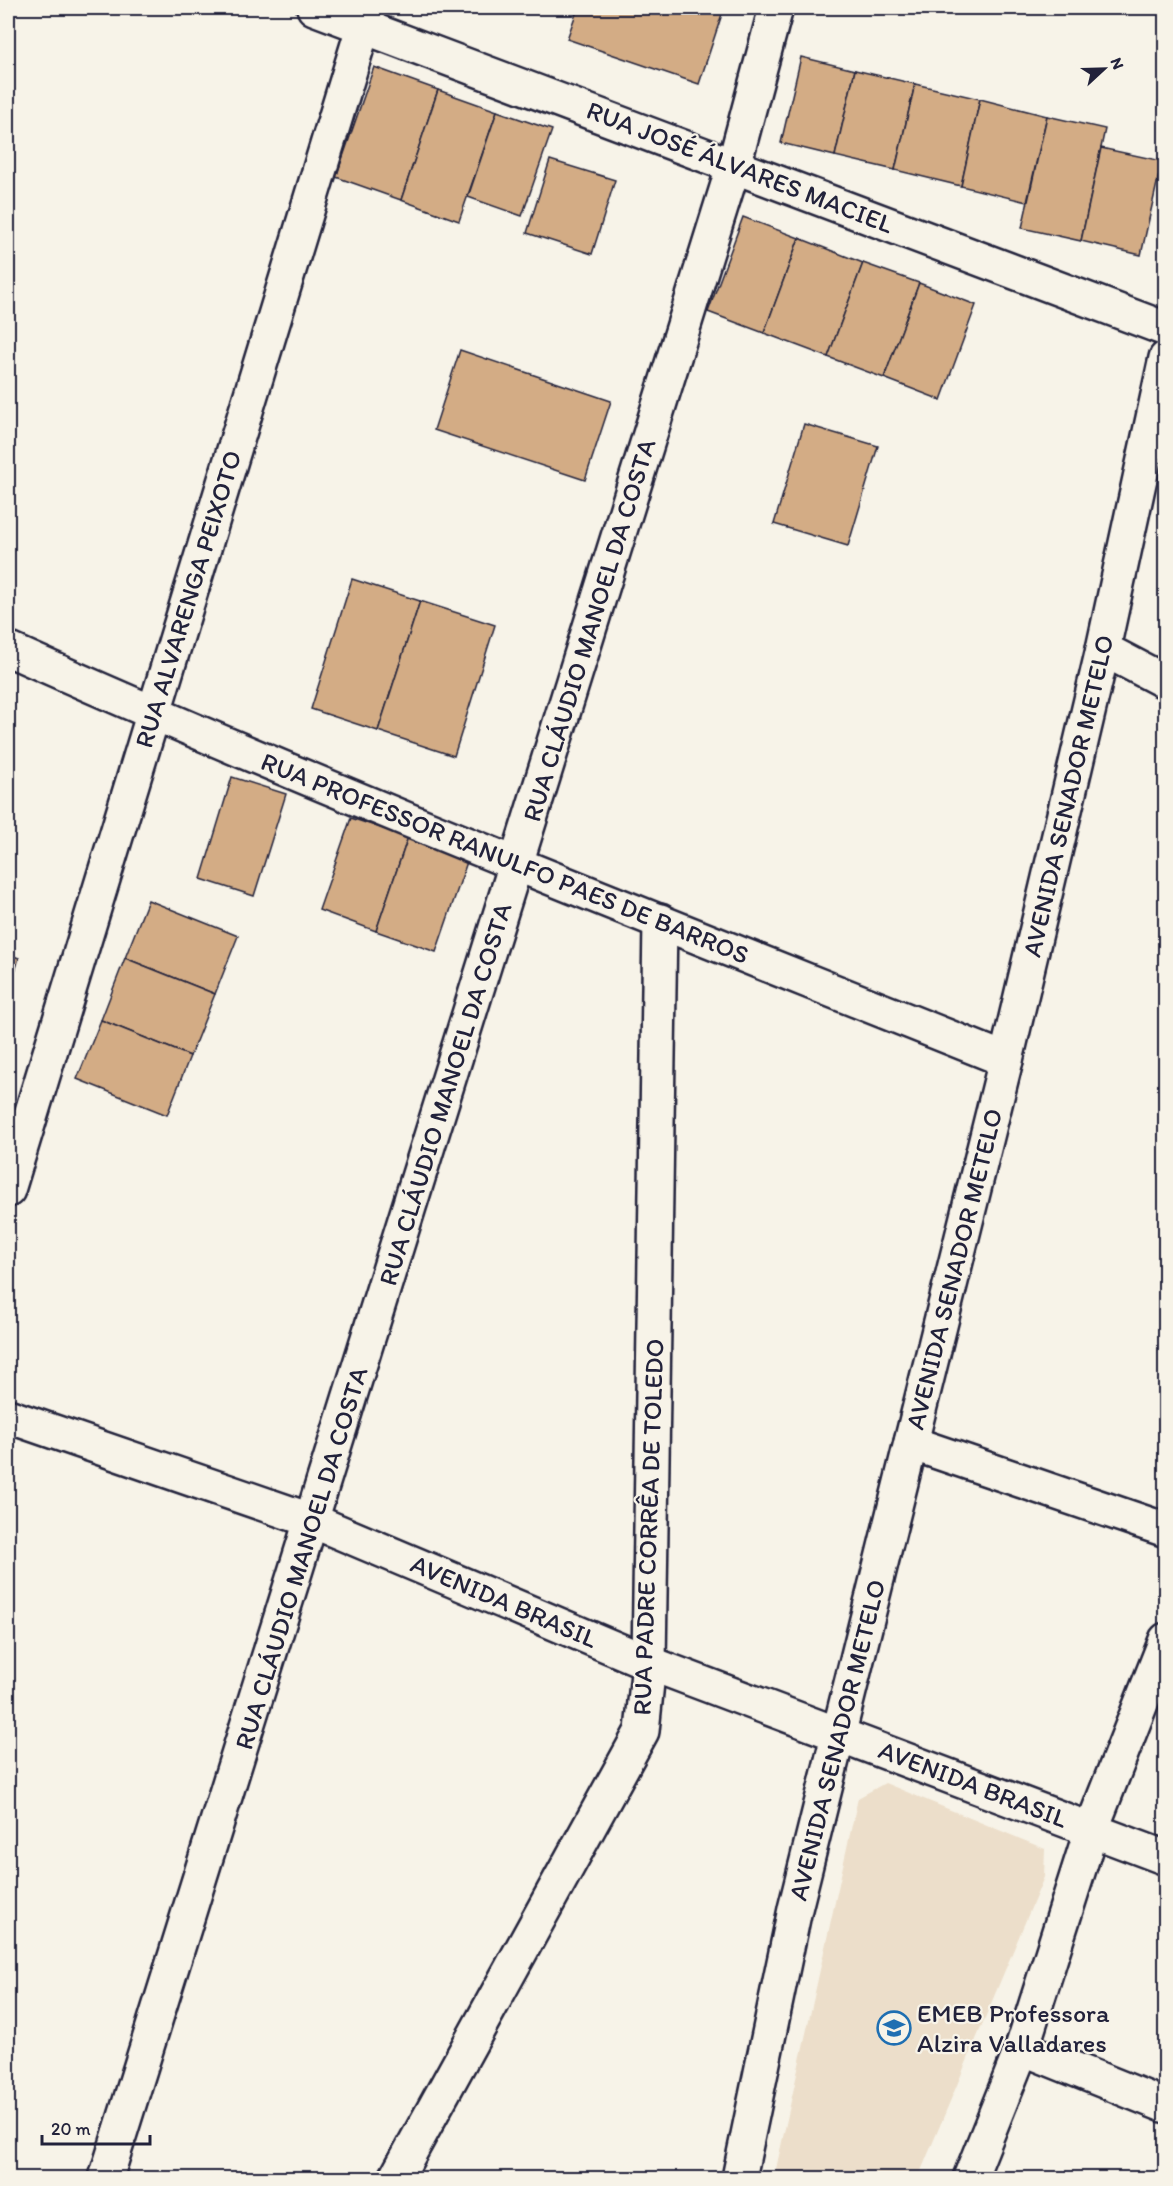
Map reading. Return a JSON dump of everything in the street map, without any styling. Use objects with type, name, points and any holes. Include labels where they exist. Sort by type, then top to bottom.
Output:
[{"type":"street","name":"RUA JOSÉ ÁLVARES MACIEL","points":[[314,8],[366,16],[734,165],[1166,329]]},
{"type":"street","name":"RUA CLÁUDIO MANOEL DA COSTA","points":[[106,2178],[313,1521],[734,165],[776,8]]},
{"type":"street","name":"RUA ALVARENGA PEIXOTO","points":[[8,1190],[366,16]]},
{"type":"street","name":"AVENIDA SENADOR METELO","points":[[739,2178],[795,1909],[1006,1060],[1103,649],[1166,358]]},
{"type":"street","name":"RUA PROFESSOR RANULFO PAES DE BARROS","points":[[8,649],[153,714],[516,864],[1006,1060]]},
{"type":"street","points":[[1103,649],[1166,682]]},
{"type":"street","name":"RUA PADRE CORRÊA DE TOLEDO","points":[[396,2178],[642,1731],[650,1663],[660,921]]},
{"type":"street","name":"AVENIDA BRASIL","points":[[8,1416],[313,1521],[650,1663],[1092,1828],[1166,1858]]},
{"type":"street","points":[[911,1443],[1166,1530]]},
{"type":"street","points":[[970,2178],[1022,2048],[1092,1828],[1166,1640]]},
{"type":"street","points":[[1022,2048],[1166,2106]]},
{"type":"shaded area","name":"EMEB Professora Alzira Valladares","points":[[885,1783],[1045,1849],[1044,1877],[918,2178],[774,2178],[858,1798]]},
{"type":"building","points":[[578,8],[724,8],[699,84],[567,39]]},
{"type":"building","points":[[801,57],[855,70],[835,156],[781,143]]},
{"type":"building","points":[[374,67],[438,90],[401,200],[336,177]]},
{"type":"building","points":[[855,70],[915,84],[895,170],[835,156]]},
{"type":"building","points":[[915,84],[980,99],[961,186],[895,170]]},
{"type":"building","points":[[438,90],[497,111],[459,221],[401,200]]},
{"type":"building","points":[[980,99],[1047,116],[1027,202],[961,186]]},
{"type":"building","points":[[497,111],[552,130],[522,216],[468,197]]},
{"type":"building","points":[[1047,116],[1105,129],[1081,241],[1022,228]]},
{"type":"building","points":[[1101,148],[1162,161],[1141,255],[1081,241]]},
{"type":"building","points":[[550,160],[615,180],[592,254],[527,233]]},
{"type":"building","points":[[743,217],[799,238],[764,333],[708,312]]},
{"type":"building","points":[[799,238],[863,263],[828,357],[764,333]]},
{"type":"building","points":[[863,263],[919,283],[884,378],[828,357]]},
{"type":"building","points":[[919,283],[976,305],[941,400],[884,378]]},
{"type":"building","points":[[460,350],[611,401],[585,480],[434,430]]},
{"type":"building","points":[[804,424],[878,446],[848,546],[774,524]]},
{"type":"building","points":[[352,579],[420,601],[378,731],[311,709]]},
{"type":"building","points":[[420,601],[495,625],[454,756],[378,731]]},
{"type":"building","points":[[232,777],[286,794],[254,896],[201,879]]},
{"type":"building","points":[[351,818],[408,837],[376,931],[319,910]]},
{"type":"building","points":[[408,837],[468,859],[436,952],[376,931]]},
{"type":"building","points":[[148,900],[238,936],[215,994],[125,958]]},
{"type":"building","points":[[8,954],[19,958],[8,995]]},
{"type":"building","points":[[125,958],[215,994],[190,1056],[101,1020]]},
{"type":"building","points":[[101,1020],[190,1056],[167,1115],[77,1079]]},
{"type":"place","name":"EMEB Professora Alzira Valladares","points":[[894,2028]]}]
